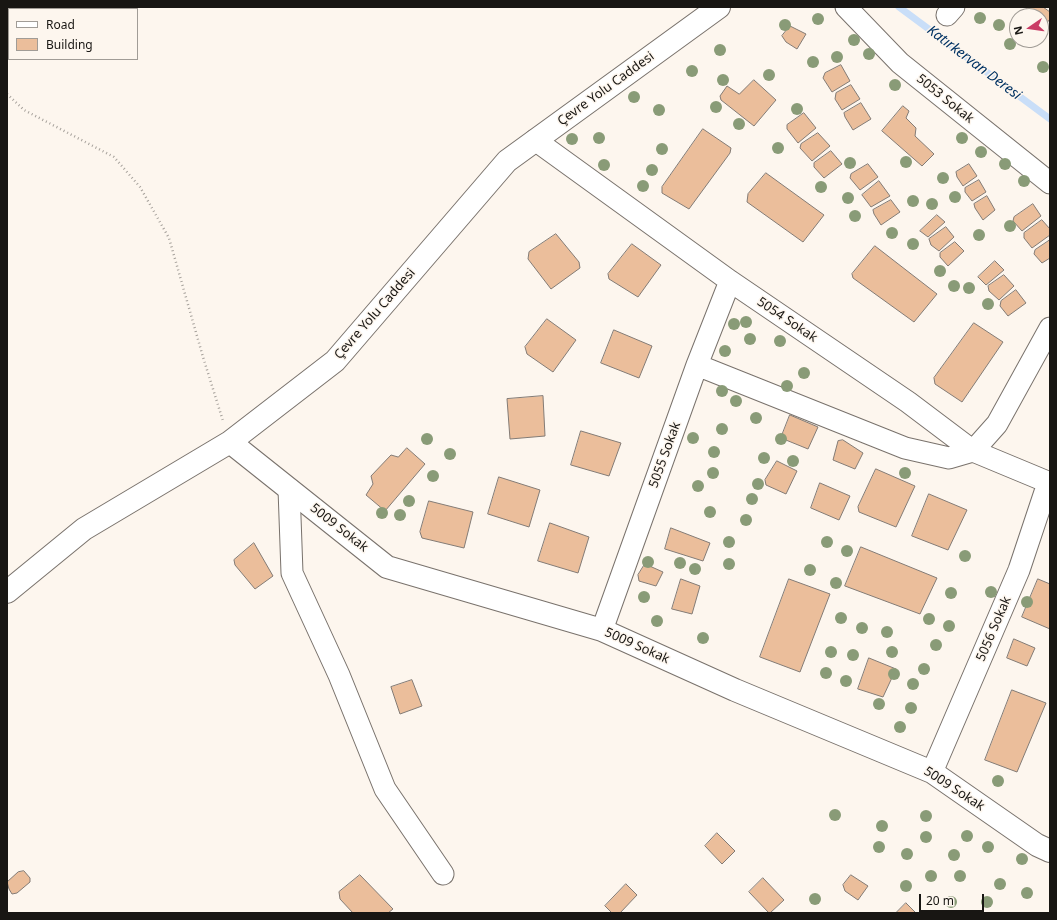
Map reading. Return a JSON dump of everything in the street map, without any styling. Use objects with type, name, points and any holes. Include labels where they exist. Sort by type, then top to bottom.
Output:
[{"type":"main road","name":"Çevre Yolu Caddesi","points":[[7,592],[84,529],[230,442],[335,361],[507,161],[719,7]]},
{"type":"main road","name":"5009 Sokak","points":[[230,442],[387,567],[602,630],[735,690],[932,772],[1037,845],[1050,851]]},
{"type":"street","name":"5053 Sokak","points":[[846,7],[900,63],[1050,182]]},
{"type":"street","name":"5054 Sokak","points":[[536,140],[730,281],[908,402],[973,451],[1049,483]]},
{"type":"street","name":"5055 Sokak","points":[[602,630],[697,365],[730,281]]},
{"type":"street","points":[[697,365],[905,448],[949,458],[973,451],[998,424],[1050,328]]},
{"type":"street","name":"5056 Sokak","points":[[932,772],[1019,570],[1049,483]]},
{"type":"street","points":[[289,489],[292,573],[339,675],[385,789],[443,874]]},
{"type":"path","points":[[7,94],[24,110],[114,157],[140,187],[169,238],[203,357],[230,442]]},
{"type":"building","points":[[1043,7],[1044,8],[1027,8]]},
{"type":"building","points":[[790,26],[806,34],[797,49],[786,42],[782,36]]},
{"type":"building","points":[[841,65],[850,81],[832,92],[823,78],[825,73]]},
{"type":"building","points":[[754,80],[776,100],[754,126],[721,100],[720,96],[727,86],[739,94]]},
{"type":"building","points":[[851,85],[860,99],[842,110],[835,99],[836,93]]},
{"type":"building","points":[[861,103],[871,119],[853,130],[844,113]]},
{"type":"building","points":[[903,106],[909,111],[906,118],[916,128],[915,136],[934,154],[922,166],[882,131]]},
{"type":"building","points":[[804,113],[816,128],[798,143],[787,129],[787,125]]},
{"type":"building","points":[[703,129],[731,148],[730,153],[689,209],[662,193],[662,187]]},
{"type":"building","points":[[818,133],[830,146],[812,161],[800,148],[801,144]]},
{"type":"building","points":[[831,151],[842,164],[824,178],[814,167],[814,163]]},
{"type":"building","points":[[868,164],[878,177],[860,190],[850,178],[851,174]]},
{"type":"building","points":[[969,164],[977,176],[963,186],[957,177],[956,172]]},
{"type":"building","points":[[766,173],[824,215],[803,242],[747,202],[748,194]]},
{"type":"building","points":[[979,180],[986,192],[972,201],[965,192],[965,188]]},
{"type":"building","points":[[879,181],[890,196],[871,207],[862,195]]},
{"type":"building","points":[[987,196],[995,210],[983,220],[974,204]]},
{"type":"building","points":[[891,200],[900,212],[881,225],[873,210]]},
{"type":"building","points":[[1033,204],[1041,216],[1022,231],[1013,221],[1014,217]]},
{"type":"building","points":[[937,215],[945,222],[928,237],[920,231]]},
{"type":"building","points":[[1042,220],[1050,229],[1050,235],[1032,248],[1024,238],[1024,233]]},
{"type":"building","points":[[946,227],[954,237],[939,251],[931,245],[929,239]]},
{"type":"building","points":[[556,234],[579,262],[580,268],[551,289],[528,259],[529,252]]},
{"type":"building","points":[[1050,240],[1050,258],[1042,263],[1034,254],[1035,250]]},
{"type":"building","points":[[955,242],[964,251],[948,266],[940,257],[940,253]]},
{"type":"building","points":[[632,244],[661,265],[638,297],[609,279],[608,274]]},
{"type":"building","points":[[875,246],[937,294],[914,322],[853,278],[852,274]]},
{"type":"building","points":[[995,261],[1004,270],[986,285],[978,277]]},
{"type":"building","points":[[1004,275],[1014,286],[999,300],[989,291],[988,286]]},
{"type":"building","points":[[1016,290],[1026,303],[1008,316],[1000,306],[1001,301]]},
{"type":"building","points":[[547,319],[576,340],[553,372],[527,354],[525,347]]},
{"type":"building","points":[[974,323],[1003,342],[962,402],[935,384],[934,378]]},
{"type":"building","points":[[614,330],[652,346],[639,378],[601,363]]},
{"type":"building","points":[[543,396],[545,436],[510,439],[507,399]]},
{"type":"building","points":[[790,415],[818,427],[808,449],[781,438]]},
{"type":"building","points":[[581,431],[621,443],[609,476],[571,465]]},
{"type":"building","points":[[843,440],[863,453],[855,469],[833,460],[838,441]]},
{"type":"building","points":[[407,448],[425,464],[385,511],[366,495],[373,484],[371,476],[391,455],[398,457]]},
{"type":"building","points":[[777,461],[797,471],[786,494],[766,485],[765,480]]},
{"type":"building","points":[[876,469],[915,486],[896,527],[859,512],[858,507]]},
{"type":"building","points":[[499,477],[540,490],[529,527],[488,514]]},
{"type":"building","points":[[820,483],[850,496],[839,520],[811,508]]},
{"type":"building","points":[[929,494],[967,510],[948,550],[912,536]]},
{"type":"building","points":[[429,501],[473,512],[464,548],[422,538],[420,532]]},
{"type":"building","points":[[550,523],[589,537],[578,573],[538,561]]},
{"type":"building","points":[[671,528],[710,543],[703,561],[665,549]]},
{"type":"building","points":[[254,543],[273,576],[255,589],[235,565],[234,560]]},
{"type":"building","points":[[861,547],[937,578],[920,614],[845,586]]},
{"type":"building","points":[[645,564],[663,572],[656,586],[639,581],[638,575]]},
{"type":"building","points":[[681,579],[700,586],[692,614],[672,609]]},
{"type":"building","points":[[789,579],[830,594],[800,672],[760,657]]},
{"type":"building","points":[[1038,579],[1050,584],[1050,629],[1022,617]]},
{"type":"building","points":[[1014,639],[1035,648],[1027,666],[1007,658]]},
{"type":"building","points":[[869,658],[896,669],[883,697],[858,689]]},
{"type":"building","points":[[412,680],[422,706],[400,714],[391,687]]},
{"type":"building","points":[[1012,690],[1046,703],[1017,772],[985,760]]},
{"type":"building","points":[[717,833],[735,851],[722,864],[705,846]]},
{"type":"building","points":[[24,871],[30,878],[30,882],[17,893],[12,894],[7,882],[18,872]]},
{"type":"building","points":[[360,875],[393,909],[388,913],[353,913],[340,899],[339,892]]},
{"type":"building","points":[[851,875],[868,886],[858,900],[845,891],[843,885]]},
{"type":"building","points":[[763,878],[784,900],[770,913],[749,892]]},
{"type":"building","points":[[626,884],[637,895],[620,913],[612,913],[605,906]]},
{"type":"building","points":[[906,903],[916,913],[896,913]]},
{"type":"waterway","name":"Katırkervan Deresi","points":[[899,7],[1050,119]]}]
